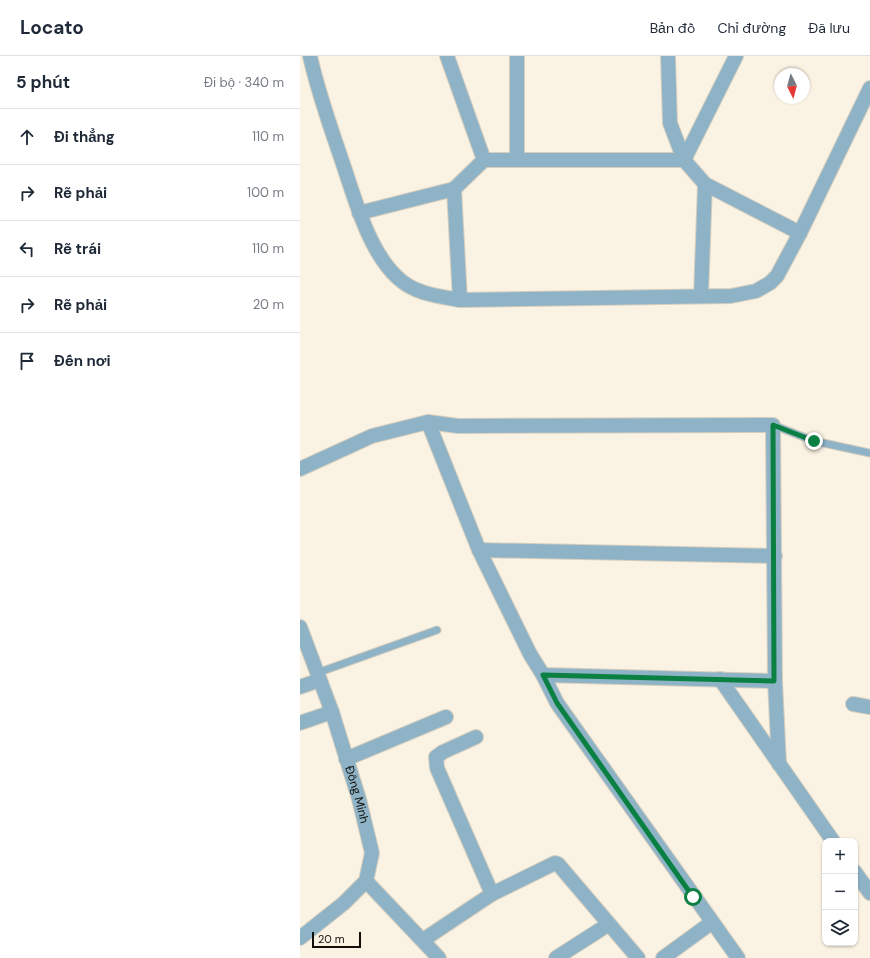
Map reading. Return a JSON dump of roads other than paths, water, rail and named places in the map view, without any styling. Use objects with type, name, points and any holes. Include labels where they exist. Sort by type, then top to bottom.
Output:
[{"type":"street","points":[[310,56],[318,90],[359,213],[369,235],[385,262],[397,277],[411,288],[424,293],[460,300],[731,296],[756,291],[770,283],[777,276],[800,233],[870,88]]},
{"type":"street","points":[[446,56],[484,160]]},
{"type":"street","points":[[517,56],[517,160]]},
{"type":"street","points":[[668,56],[670,123],[684,160],[705,184],[800,233]]},
{"type":"street","points":[[684,160],[736,56]]},
{"type":"street","points":[[359,213],[454,189],[484,160],[684,160]]},
{"type":"street","points":[[702,296],[705,184]]},
{"type":"street","points":[[454,189],[460,300]]},
{"type":"street","points":[[428,422],[479,550],[530,654],[543,675],[557,703],[711,923],[738,958]]},
{"type":"street","points":[[300,469],[372,436],[428,422],[458,426],[773,425],[774,681],[779,764]]},
{"type":"street","points":[[479,550],[774,556]]},
{"type":"street","name":"Đông Minh","points":[[300,627],[332,712],[372,853],[366,881]]},
{"type":"street","points":[[543,675],[774,681]]},
{"type":"street","points":[[300,687],[318,676]]},
{"type":"street","points":[[720,679],[831,838]]},
{"type":"street","points":[[853,704],[870,707]]},
{"type":"street","points":[[300,723],[332,712]]},
{"type":"street","points":[[346,760],[446,717]]},
{"type":"street","points":[[476,737],[443,752],[436,757],[436,763],[492,894]]},
{"type":"street","points":[[422,940],[492,894],[554,863],[558,864],[638,958]]},
{"type":"street","points":[[856,874],[870,893]]},
{"type":"street","points":[[300,938],[344,903],[366,881],[439,958]]},
{"type":"street","points":[[663,958],[711,923]]},
{"type":"street","points":[[556,958],[609,924]]},
{"type":"lane","points":[[773,425],[814,441],[870,453]]},
{"type":"lane","points":[[318,676],[437,630]]}]
